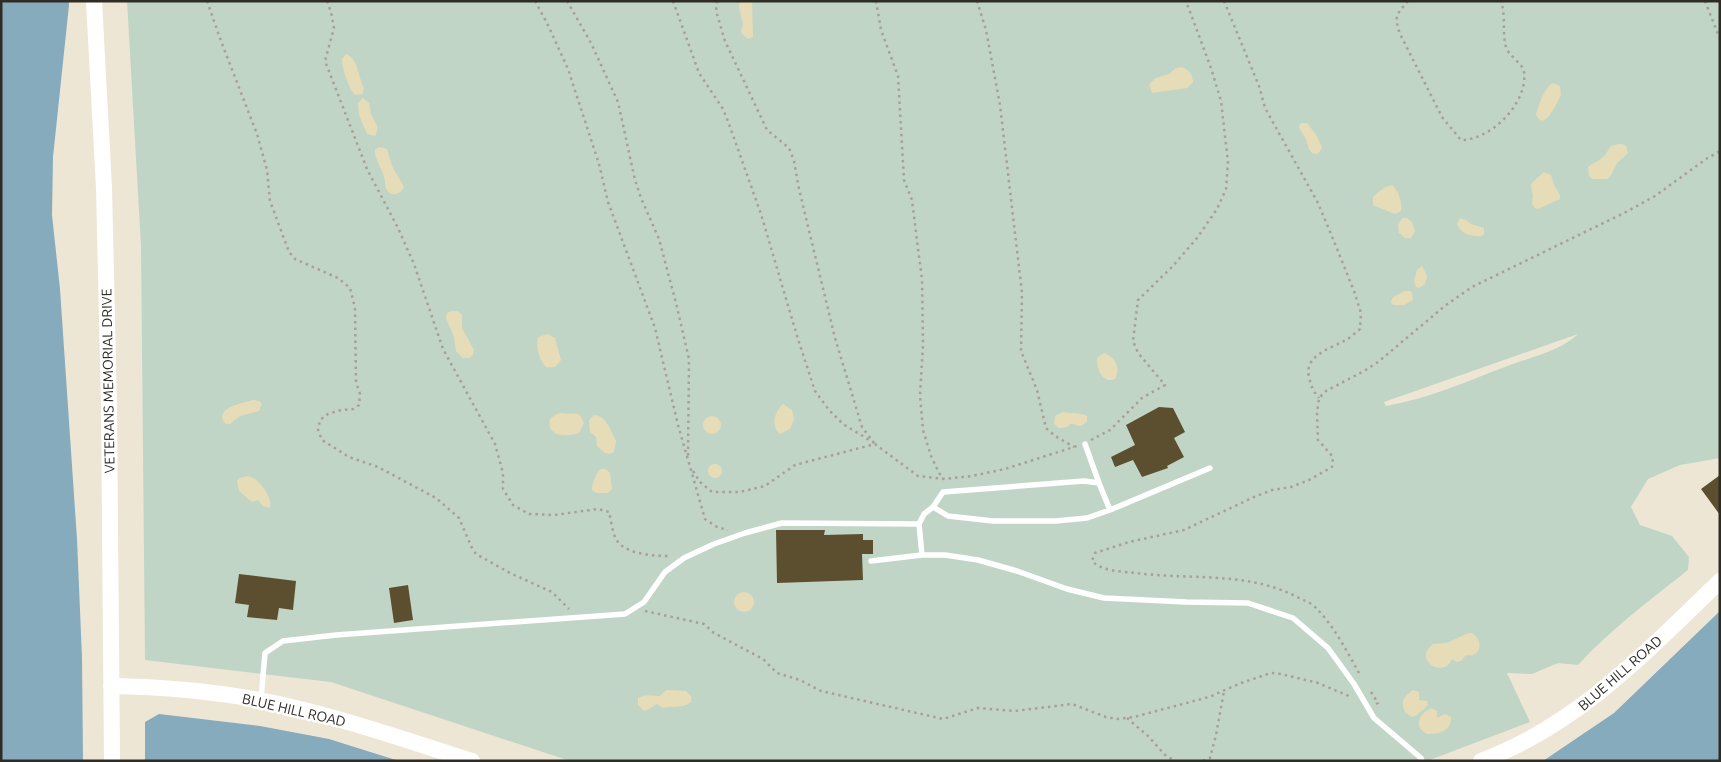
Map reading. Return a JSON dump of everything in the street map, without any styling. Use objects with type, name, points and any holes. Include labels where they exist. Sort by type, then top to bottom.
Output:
[{"type":"main road","name":"VETERANS MEMORIAL DRIVE","points":[[94,1],[105,228],[109,405],[112,761]]},
{"type":"main road","name":"BLUE HILL ROAD","points":[[1481,761],[1543,732],[1592,700],[1720,581]]},
{"type":"main road","name":"BLUE HILL ROAD","points":[[111,686],[148,687],[260,701],[336,719],[472,761]]},
{"type":"lane","points":[[1085,444],[1110,510]]},
{"type":"lane","points":[[933,507],[948,516],[993,521],[1056,521],[1087,518],[1210,468]]},
{"type":"lane","points":[[922,555],[919,524],[924,514],[933,507],[943,492],[1084,481],[1100,483]]},
{"type":"lane","points":[[260,701],[265,653],[283,641],[336,635],[625,614],[644,602],[665,572],[684,558],[714,544],[745,533],[782,523],[919,524]]},
{"type":"lane","points":[[871,561],[922,555],[945,555],[978,560],[1067,589],[1104,598],[1248,603],[1293,618],[1328,648],[1354,684],[1374,718],[1421,758],[1422,761]]},
{"type":"path","points":[[327,1],[334,28],[325,61],[367,169],[398,228],[414,264],[443,349],[495,444],[503,473],[503,489],[513,505],[529,514],[554,515],[598,509],[609,512],[616,540],[630,550],[650,556],[676,556]]},
{"type":"path","points":[[535,1],[568,69],[599,164],[608,202],[655,328],[688,460],[700,482],[712,492],[740,492],[765,486],[795,465],[875,444]]},
{"type":"path","points":[[567,1],[618,102],[635,180],[659,239],[689,359],[688,460]]},
{"type":"path","points":[[673,1],[699,73],[722,109],[729,124],[760,214],[815,391],[829,410],[843,424],[875,444],[918,476],[944,478],[972,476],[1005,469],[1085,444],[1110,430],[1142,398],[1165,385],[1138,353],[1133,341],[1138,300],[1172,267],[1217,209],[1226,189],[1228,162],[1221,101],[1186,1]]},
{"type":"path","points":[[717,1],[716,11],[724,41],[767,130],[789,148],[794,162],[835,338],[862,427],[875,444]]},
{"type":"path","points":[[876,1],[882,30],[898,76],[904,180],[912,200],[920,260],[923,346],[920,396],[923,430],[931,456],[939,473],[944,478]]},
{"type":"path","points":[[977,1],[986,30],[1000,105],[1008,167],[1022,293],[1022,351],[1037,390],[1046,428],[1055,436],[1074,447]]},
{"type":"path","points":[[1224,1],[1260,86],[1265,108],[1306,185],[1318,203],[1354,291],[1360,313],[1360,330],[1311,360],[1308,372],[1312,391],[1319,398],[1326,391],[1378,362],[1446,305],[1472,287],[1628,211],[1655,196],[1720,151]]},
{"type":"path","points":[[1408,1],[1397,15],[1396,22],[1400,34],[1442,117],[1461,140],[1470,140],[1487,132],[1506,118],[1516,102],[1524,83],[1524,70],[1506,49],[1504,9],[1501,1]]},
{"type":"path","points":[[1705,1],[1720,39]]},
{"type":"path","points":[[691,467],[705,519],[717,527],[736,532]]},
{"type":"path","points":[[1203,761],[1210,758],[1224,691]]},
{"type":"path","points":[[1127,718],[1148,736],[1166,756],[1176,761]]},
{"type":"green space","points":[[127,1],[1720,1],[1720,458],[1680,465],[1648,479],[1631,507],[1640,525],[1672,536],[1689,557],[1688,570],[1617,627],[1578,665],[1558,663],[1532,674],[1507,673],[1530,722],[1427,761],[570,761],[331,682],[145,660],[141,246]],"holes":[[[1578,334],[1571,340],[1546,352],[1434,394],[1386,406],[1384,402]]]},
{"type":"sand","points":[[740,1],[752,1],[753,37],[748,39],[741,32],[743,24],[739,7]]},
{"type":"sand","points":[[346,54],[353,59],[355,64],[364,88],[362,94],[355,95],[348,83],[342,59]]},
{"type":"sand","points":[[1182,67],[1190,73],[1193,79],[1193,82],[1187,88],[1152,93],[1149,84],[1156,78]]},
{"type":"sand","points":[[1553,83],[1560,86],[1561,95],[1550,115],[1546,119],[1539,119],[1536,114],[1540,101]]},
{"type":"sand","points":[[363,98],[369,103],[371,115],[377,126],[375,136],[367,134],[359,115],[358,103]]},
{"type":"sand","points":[[1301,123],[1307,123],[1317,136],[1322,148],[1318,154],[1312,153],[1309,150],[1306,139],[1299,127]]},
{"type":"sand","points":[[1622,144],[1626,146],[1628,153],[1617,163],[1611,175],[1607,179],[1592,179],[1589,176],[1588,167],[1600,160],[1611,146]]},
{"type":"sand","points":[[379,147],[387,149],[392,166],[404,187],[397,194],[391,194],[386,189],[385,180],[375,154],[375,150]]},
{"type":"sand","points":[[1544,172],[1551,175],[1560,199],[1538,209],[1532,204],[1531,186]]},
{"type":"sand","points":[[1392,185],[1401,201],[1401,211],[1395,214],[1373,205],[1373,197],[1381,190]]},
{"type":"sand","points":[[1403,218],[1407,218],[1412,222],[1415,231],[1411,238],[1405,238],[1399,233],[1398,225]]},
{"type":"sand","points":[[1460,218],[1484,228],[1484,234],[1482,236],[1474,236],[1464,232],[1457,224]]},
{"type":"sand","points":[[1422,266],[1427,276],[1425,284],[1419,288],[1416,287],[1414,281],[1417,270]]},
{"type":"sand","points":[[1405,291],[1412,293],[1413,300],[1404,305],[1393,305],[1391,302],[1393,297]]},
{"type":"sand","points":[[457,311],[462,315],[462,328],[474,350],[473,355],[469,358],[463,358],[456,351],[454,337],[446,318],[447,313]]},
{"type":"sand","points":[[548,334],[555,338],[561,360],[556,366],[551,367],[546,367],[542,361],[537,345],[538,337]]},
{"type":"sand","points":[[1104,353],[1116,363],[1117,375],[1115,379],[1107,379],[1099,371],[1097,358]]},
{"type":"sand","points":[[254,400],[262,404],[259,411],[240,416],[230,424],[226,424],[222,419],[226,410],[231,407]]},
{"type":"sand","points":[[783,404],[792,410],[794,419],[790,429],[780,434],[774,423],[778,411]]},
{"type":"sand","points":[[1063,412],[1087,416],[1087,422],[1080,426],[1070,424],[1067,427],[1059,428],[1054,424],[1055,416]]},
{"type":"sand","points":[[561,413],[580,415],[584,423],[579,433],[563,435],[551,429],[550,419]]},
{"type":"sand","points":[[594,415],[605,421],[616,441],[614,452],[610,454],[605,453],[597,446],[596,437],[590,432],[589,420]]},
{"type":"sand","points":[[708,416],[716,416],[721,421],[719,432],[708,434],[703,429],[703,421]]},
{"type":"sand","points":[[712,464],[718,464],[722,471],[718,478],[712,478],[708,474],[708,468]]},
{"type":"sand","points":[[601,469],[606,469],[610,473],[612,489],[608,493],[597,493],[592,490],[597,473]]},
{"type":"sand","points":[[248,476],[261,484],[269,499],[270,508],[263,506],[258,500],[252,502],[239,491],[237,481]]},
{"type":"sand","points":[[740,592],[748,592],[754,598],[754,606],[748,612],[740,612],[734,606],[734,598]]},
{"type":"sand","points":[[1471,633],[1478,639],[1479,643],[1478,651],[1475,654],[1466,655],[1461,661],[1457,662],[1452,659],[1448,665],[1437,668],[1428,661],[1426,656],[1427,650],[1433,644],[1447,643]]},
{"type":"sand","points":[[666,690],[686,691],[691,696],[691,702],[681,706],[663,708],[657,704],[644,711],[638,705],[638,698],[660,696]]},
{"type":"sand","points":[[1413,690],[1419,692],[1419,700],[1427,701],[1428,705],[1412,717],[1405,712],[1403,702],[1405,697]]},
{"type":"sand","points":[[1431,708],[1437,711],[1437,718],[1445,714],[1451,717],[1449,726],[1444,731],[1427,734],[1420,727],[1419,720],[1423,713]]},
{"type":"water","points":[[1,1],[69,1],[53,157],[52,215],[60,289],[77,539],[82,658],[83,761],[1,761]]},
{"type":"water","points":[[1720,611],[1720,761],[1543,761],[1614,713]]},
{"type":"water","points":[[159,714],[260,726],[329,739],[399,761],[145,761],[145,722]]},
{"type":"building","points":[[1159,407],[1173,408],[1185,432],[1174,438],[1184,457],[1167,466],[1168,468],[1142,477],[1133,460],[1115,467],[1111,457],[1135,445],[1126,425]]},
{"type":"building","points":[[1720,475],[1720,515],[1701,489]]},
{"type":"building","points":[[776,530],[825,530],[824,535],[863,534],[863,540],[873,540],[873,554],[862,554],[863,580],[777,583]]},
{"type":"building","points":[[239,574],[296,581],[293,610],[279,608],[277,620],[247,617],[249,605],[235,603]]},
{"type":"building","points":[[408,585],[413,620],[394,623],[389,588]]}]
